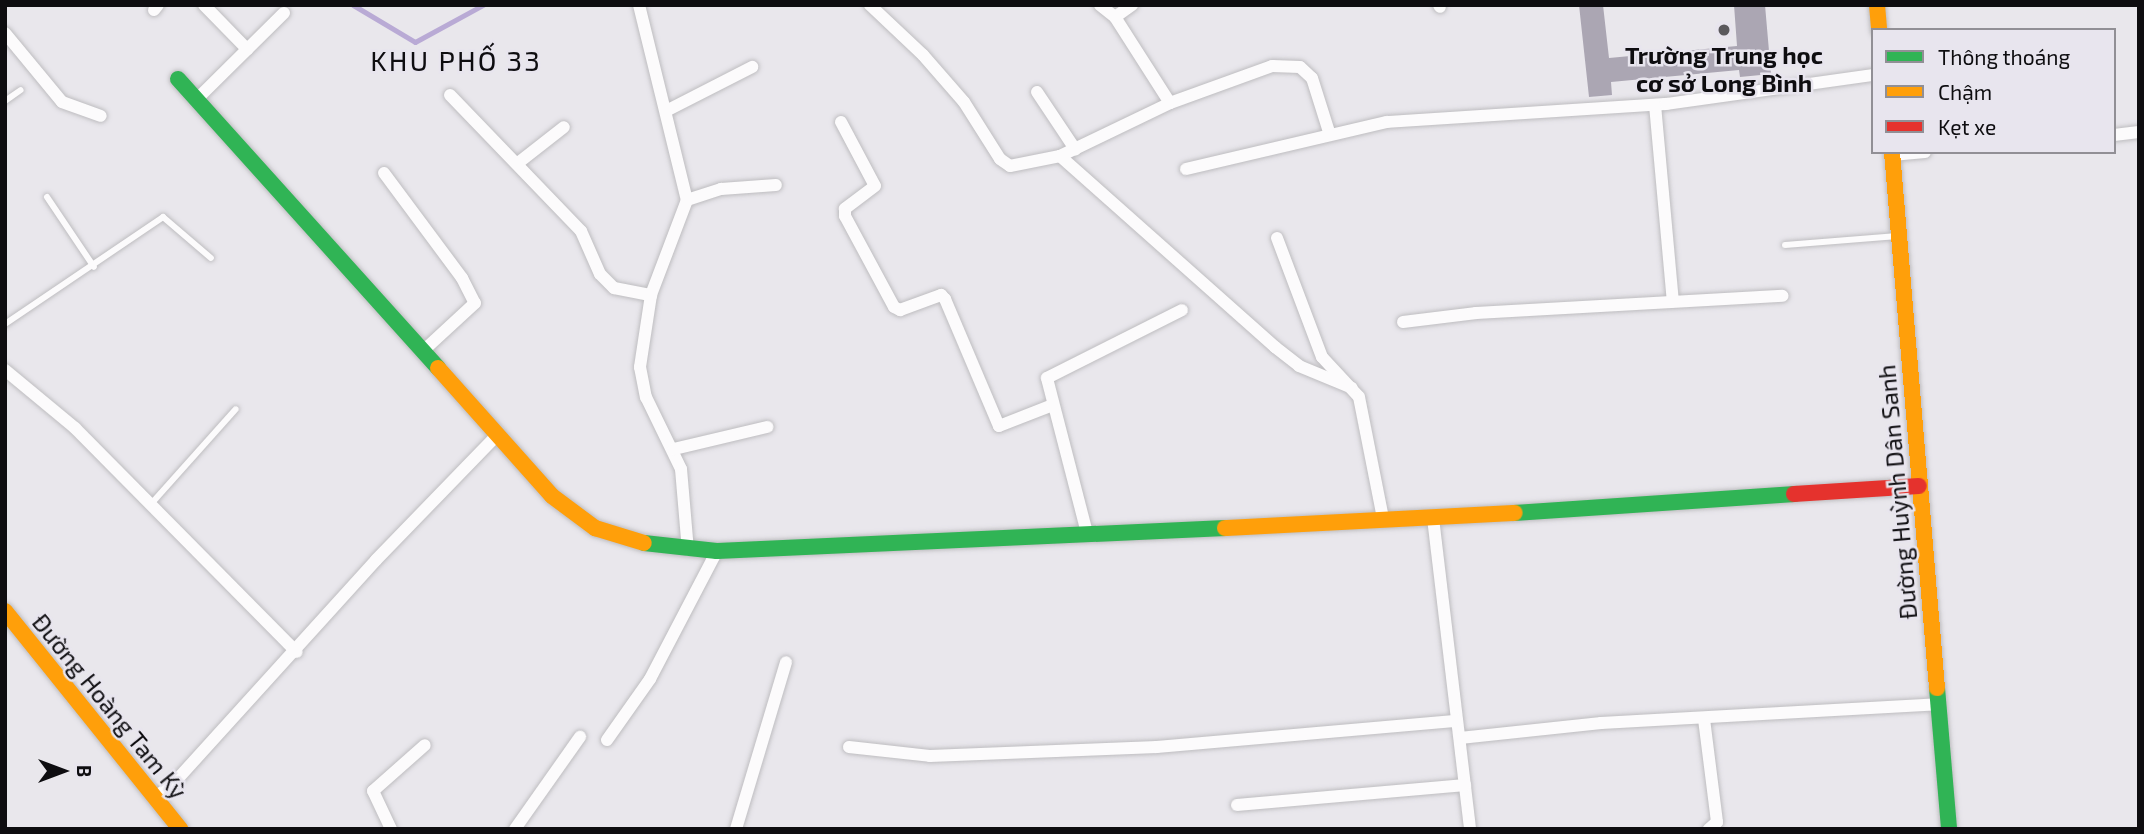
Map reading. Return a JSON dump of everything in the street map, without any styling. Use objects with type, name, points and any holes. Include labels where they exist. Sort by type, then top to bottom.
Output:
[{"type":"street","points":[[204,5],[247,49]]},
{"type":"street","points":[[639,5],[687,200],[651,295],[640,367],[646,397],[674,449],[684,483],[688,550]]},
{"type":"street","points":[[870,5],[923,55],[964,102],[1000,159],[1010,166],[1024,167],[1060,156],[1170,103],[1272,66],[1300,67],[1312,78],[1329,132]]},
{"type":"street","points":[[1100,5],[1115,17],[1170,103]]},
{"type":"street","points":[[1115,17],[1132,5]]},
{"type":"street","points":[[1877,5],[1879,28]]},
{"type":"street","points":[[198,97],[284,13]]},
{"type":"street","points":[[5,33],[62,102],[100,116]]},
{"type":"street","points":[[666,111],[752,67]]},
{"type":"street","points":[[1186,169],[1329,132],[1387,122],[1655,105],[1871,75]]},
{"type":"street","points":[[178,79],[198,97],[552,496],[595,528],[617,538],[688,550],[717,551],[1383,518],[1433,518],[1919,486]]},
{"type":"street","points":[[1037,92],[1075,149]]},
{"type":"street","points":[[450,95],[581,231],[600,274],[614,288],[651,295]]},
{"type":"street","points":[[1655,105],[1673,302]]},
{"type":"street","points":[[841,122],[875,186],[845,209],[845,216],[894,307],[900,310],[941,295],[946,299],[999,426],[1053,405]]},
{"type":"street","points":[[518,163],[564,127]]},
{"type":"street","points":[[2116,135],[2139,132]]},
{"type":"street","name":"Đường Huỳnh Dân Sanh","points":[[1892,154],[1949,829]]},
{"type":"street","points":[[1060,156],[1275,347],[1300,366],[1352,388]]},
{"type":"street","points":[[384,173],[473,295],[471,310],[423,351]]},
{"type":"street","points":[[687,200],[721,189],[776,185]]},
{"type":"street","points":[[1277,238],[1322,357],[1352,388],[1362,408],[1383,518]]},
{"type":"street","points":[[1403,322],[1783,296]]},
{"type":"street","points":[[1087,533],[1047,386],[1050,373],[1182,310]]},
{"type":"street","points":[[5,370],[75,428],[297,652]]},
{"type":"street","points":[[674,449],[767,427]]},
{"type":"street","points":[[154,798],[173,784],[297,652],[376,559],[496,436]]},
{"type":"street","points":[[1433,518],[1470,829]]},
{"type":"street","points":[[607,740],[650,679],[717,551]]},
{"type":"street","name":"Đường Hoàng Tam Kỳ","points":[[5,611],[180,829]]},
{"type":"street","points":[[736,829],[786,662]]},
{"type":"street","points":[[1460,738],[1573,725],[1937,704]]},
{"type":"street","points":[[1704,719],[1717,822],[1709,829]]},
{"type":"street","points":[[849,747],[930,756],[1157,747],[1457,720]]},
{"type":"street","points":[[520,827],[580,737]]},
{"type":"street","points":[[391,829],[373,791],[425,745]]},
{"type":"street","points":[[1237,805],[1465,785]]},
{"type":"lane","points":[[5,101],[21,90]]},
{"type":"lane","points":[[47,197],[94,267]]},
{"type":"lane","points":[[5,324],[94,267],[163,217],[211,258]]},
{"type":"lane","points":[[1785,245],[1900,236]]},
{"type":"lane","points":[[151,505],[236,409]]},
{"type":"building","points":[[1579,5],[1603,5],[1609,58],[1737,46],[1734,5],[1765,5],[1771,74],[1740,77],[1739,70],[1611,82],[1612,95],[1589,97]]},
{"type":"waterway","points":[[353,5],[415,42],[483,5]]},
{"type":"traffic: fast","points":[[178,79],[438,368]]},
{"type":"traffic: fast","points":[[1515,513],[1794,494]]},
{"type":"traffic: fast","points":[[644,543],[717,551],[1225,528]]},
{"type":"traffic: fast","points":[[1937,688],[1949,829]]},
{"type":"traffic: slow","points":[[1877,5],[1879,28]]},
{"type":"traffic: slow","points":[[1892,154],[1937,688]]},
{"type":"traffic: slow","points":[[438,368],[552,496],[595,528],[644,543]]},
{"type":"traffic: slow","points":[[1225,528],[1515,513]]},
{"type":"traffic: slow","points":[[5,611],[180,829]]},
{"type":"traffic: jam","points":[[1794,494],[1919,486]]},
{"type":"place","name":"Trường Trung học cơ sở Long Bình","points":[[1724,30]]},
{"type":"district","name":"KHU PHỐ 33","points":[[456,60]]}]
